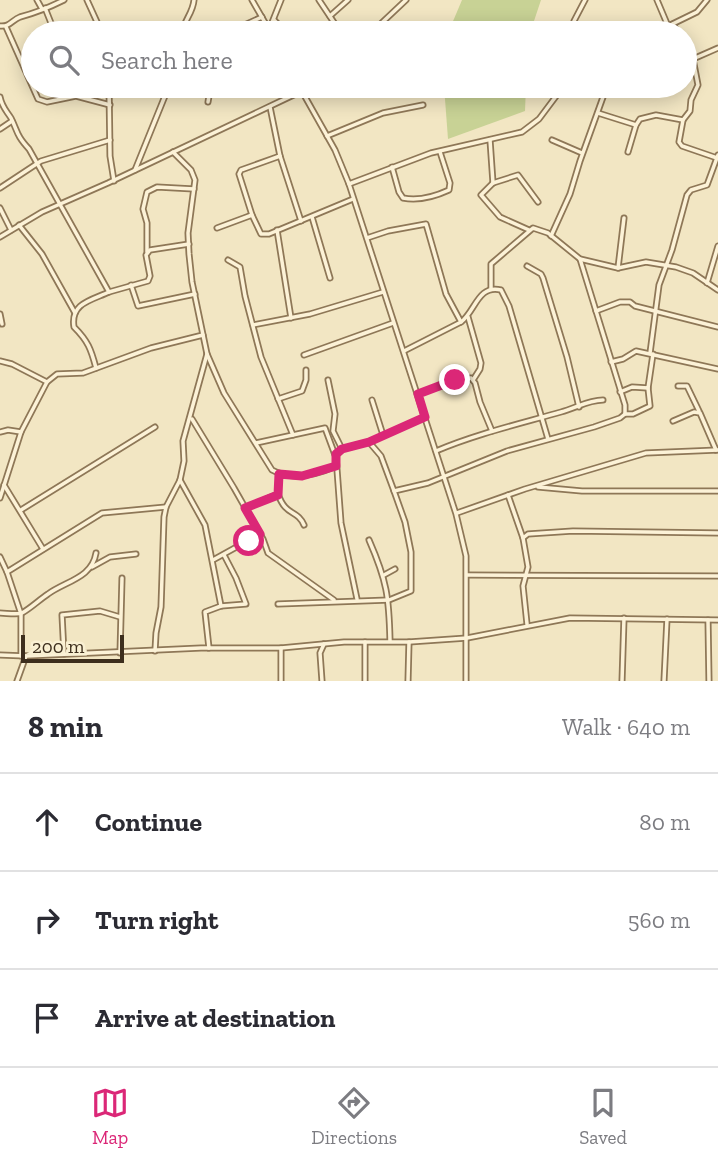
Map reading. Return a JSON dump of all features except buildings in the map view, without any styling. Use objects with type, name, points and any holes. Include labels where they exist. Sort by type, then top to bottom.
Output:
[{"type":"street","points":[[37,0],[49,21]]},
{"type":"street","points":[[0,26],[6,27],[19,17],[30,16],[64,0]]},
{"type":"street","points":[[88,0],[96,21]]},
{"type":"street","points":[[186,21],[193,11],[194,0]]},
{"type":"street","points":[[252,0],[264,21]]},
{"type":"street","points":[[274,20],[281,0]]},
{"type":"street","points":[[319,0],[333,21]]},
{"type":"street","points":[[330,16],[348,0]]},
{"type":"street","points":[[384,21],[406,0]]},
{"type":"street","points":[[574,21],[585,0]]},
{"type":"street","points":[[657,0],[669,21]]},
{"type":"street","points":[[679,21],[697,12],[707,0]]},
{"type":"street","points":[[254,21],[262,17]]},
{"type":"street","points":[[6,27],[21,61]]},
{"type":"street","points":[[697,57],[718,48]]},
{"type":"street","points":[[0,97],[4,111],[12,121],[20,141],[29,149],[109,292]]},
{"type":"street","points":[[38,98],[47,102],[66,98]]},
{"type":"street","points":[[84,98],[110,105]]},
{"type":"street","points":[[110,98],[114,181]]},
{"type":"street","points":[[135,170],[164,98]]},
{"type":"street","points":[[208,102],[209,98]]},
{"type":"street","points":[[0,237],[60,204],[288,98]]},
{"type":"street","points":[[306,98],[349,184],[456,514],[463,540],[467,575],[466,681]]},
{"type":"street","points":[[349,184],[391,167],[466,144],[512,135],[533,125],[553,98]]},
{"type":"street","points":[[551,236],[570,194],[603,98]]},
{"type":"street","points":[[394,491],[443,477],[482,460],[620,418],[625,414],[633,414],[650,406],[651,354],[659,285],[664,266],[672,250],[689,191],[707,185],[718,157],[682,146],[679,142],[683,120],[690,111],[692,98]]},
{"type":"street","points":[[327,136],[383,113],[423,105]]},
{"type":"street","points":[[270,107],[280,156],[301,221]]},
{"type":"street","points":[[598,113],[636,125]]},
{"type":"street","points":[[628,152],[636,125],[643,117],[656,115],[683,120]]},
{"type":"street","points":[[0,129],[12,121]]},
{"type":"street","points":[[0,188],[37,164],[110,140]]},
{"type":"street","points":[[490,140],[493,183]]},
{"type":"street","points":[[552,140],[582,153]]},
{"type":"street","points":[[173,152],[191,170],[195,180],[189,244],[195,294],[207,354],[224,393],[267,465],[279,474],[302,476],[336,466]]},
{"type":"street","points":[[391,167],[403,198],[416,200],[443,193],[449,190],[450,183],[440,152]]},
{"type":"street","points":[[280,156],[239,173],[252,215],[264,235],[353,199]]},
{"type":"street","points":[[529,230],[500,217],[481,195],[493,183],[519,175],[538,202]]},
{"type":"street","points":[[96,368],[90,346],[83,334],[74,327],[75,313],[81,303],[131,285],[142,284],[149,279],[147,219],[143,209],[147,192],[157,187],[194,189]]},
{"type":"street","points":[[0,208],[11,230]]},
{"type":"street","points":[[217,228],[252,215]]},
{"type":"street","points":[[312,217],[330,278]]},
{"type":"street","points":[[618,268],[624,218]]},
{"type":"street","points":[[367,238],[421,223],[426,224],[446,293],[461,322]]},
{"type":"street","points":[[19,225],[50,267],[75,313]]},
{"type":"street","points":[[491,289],[491,264],[533,228],[551,236],[580,260],[618,268],[643,262],[685,269],[718,290]]},
{"type":"street","points":[[277,230],[290,318]]},
{"type":"street","points":[[147,252],[189,244]]},
{"type":"street","points":[[707,283],[718,246]]},
{"type":"street","points":[[228,260],[240,267],[261,357],[293,435]]},
{"type":"street","points":[[580,260],[625,414]]},
{"type":"street","points":[[527,266],[544,278],[579,407]]},
{"type":"street","points":[[131,285],[138,306],[195,294]]},
{"type":"street","points":[[403,351],[461,322],[468,317],[478,298],[491,289],[498,289],[505,295],[548,439]]},
{"type":"street","points":[[253,325],[328,309],[383,292]]},
{"type":"street","points":[[596,311],[625,301],[635,306],[718,327]]},
{"type":"street","points":[[0,314],[2,324]]},
{"type":"street","points":[[468,317],[481,363],[473,380]]},
{"type":"street","points":[[304,355],[393,323]]},
{"type":"street","points":[[0,498],[21,432],[47,383],[57,374],[78,374],[151,348],[202,335]]},
{"type":"street","points":[[611,362],[634,352],[718,369]]},
{"type":"street","points":[[155,651],[161,607],[166,507],[180,480],[184,461],[183,441],[207,354]]},
{"type":"street","points":[[0,361],[12,363],[47,383]]},
{"type":"street","points":[[278,399],[302,391],[306,370]]},
{"type":"street","points":[[328,380],[335,417],[333,431],[342,449]]},
{"type":"street","points":[[418,394],[455,380],[473,380]]},
{"type":"street","points":[[473,380],[492,431]]},
{"type":"street","points":[[456,514],[535,486],[652,452],[717,450],[689,387],[678,386]]},
{"type":"street","points":[[620,392],[632,387],[649,388]]},
{"type":"street","points":[[372,400],[383,435]]},
{"type":"street","points":[[436,451],[492,431],[579,407],[591,400],[603,400]]},
{"type":"street","points":[[673,421],[694,412],[700,413]]},
{"type":"street","points":[[336,456],[342,449],[369,442],[425,417]]},
{"type":"street","points":[[191,418],[260,534],[268,554],[334,600]]},
{"type":"street","points":[[21,510],[155,427]]},
{"type":"street","points":[[256,443],[325,429],[336,456],[341,523],[357,599]]},
{"type":"street","points":[[0,432],[21,432]]},
{"type":"street","points":[[278,604],[357,599],[389,600],[408,592],[413,586],[411,552],[405,522],[381,456],[369,442]]},
{"type":"street","points":[[279,474],[278,495],[282,507],[301,519],[304,525]]},
{"type":"street","points":[[180,480],[205,525],[221,606]]},
{"type":"street","points":[[5,485],[43,549]]},
{"type":"street","points":[[535,486],[582,491],[718,491]]},
{"type":"street","points":[[245,508],[278,495]]},
{"type":"street","points":[[508,495],[523,538],[528,567],[523,586],[527,625]]},
{"type":"street","points":[[4,571],[102,513],[166,507]]},
{"type":"street","points":[[523,538],[532,533],[555,532],[718,533]]},
{"type":"street","points":[[212,560],[260,534]]},
{"type":"street","points":[[369,540],[384,575],[389,600],[390,641]]},
{"type":"street","points":[[90,568],[96,553]]},
{"type":"street","points":[[0,613],[21,614],[110,556],[136,554]]},
{"type":"street","points":[[209,648],[205,612],[221,606],[246,604],[224,555]]},
{"type":"street","points":[[0,557],[21,614],[24,656],[17,681]]},
{"type":"street","points":[[384,575],[396,569]]},
{"type":"street","points":[[467,575],[718,576]]},
{"type":"street","points":[[120,653],[122,578]]},
{"type":"street","points":[[64,654],[62,615],[100,611],[120,617]]},
{"type":"street","points":[[0,655],[409,642],[467,638],[570,618],[718,620]]},
{"type":"street","points":[[622,681],[624,618]]},
{"type":"street","points":[[664,681],[667,619]]},
{"type":"street","points":[[708,620],[709,681]]},
{"type":"street","points":[[365,642],[365,681]]},
{"type":"street","points":[[408,681],[409,642]]},
{"type":"street","points":[[321,681],[319,657],[324,644]]},
{"type":"street","points":[[281,648],[281,681]]},
{"type":"street","points":[[710,663],[718,662]]},
{"type":"green space","points":[[462,0],[541,0],[534,21],[453,21]]},
{"type":"green space","points":[[445,98],[526,98],[525,111],[448,139]]},
{"type":"route","points":[[249,541],[260,534],[245,508],[278,495],[279,474],[302,476],[336,466],[336,454],[342,449],[369,442],[425,417],[418,394],[455,380]]}]
